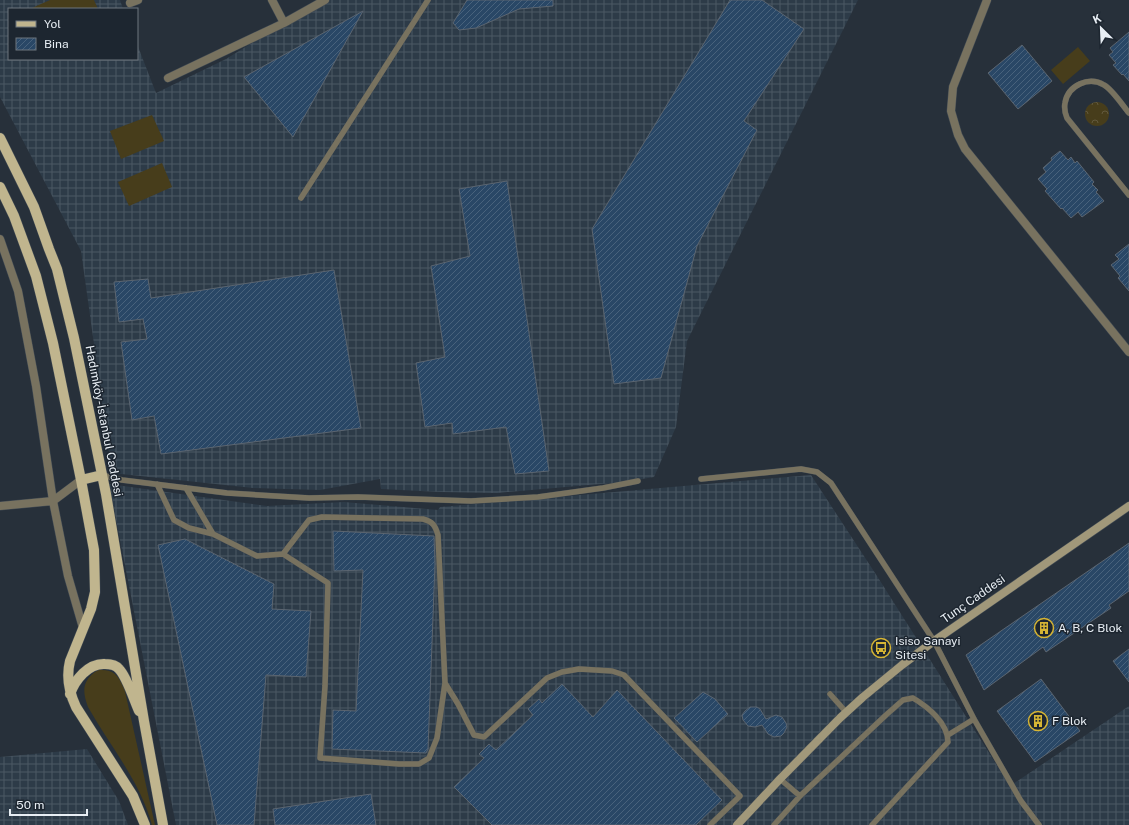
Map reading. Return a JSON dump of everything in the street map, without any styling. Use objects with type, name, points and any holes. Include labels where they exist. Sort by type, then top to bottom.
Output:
[{"type":"main road","name":"Hadımköy-İstanbul Caddesi","points":[[0,138],[34,207],[57,270],[74,338],[102,475],[163,825]]},
{"type":"main road","points":[[0,187],[14,216],[36,276],[53,343],[94,550],[95,592],[91,608],[68,669],[70,694],[76,707],[133,796],[145,825]]},
{"type":"main road","points":[[81,480],[102,475]]},
{"type":"main road","name":"Tunç Caddesi","points":[[736,825],[846,712],[902,665],[934,641],[1129,506]]},
{"type":"main road","points":[[70,694],[77,680],[84,671],[100,663],[110,664],[119,668],[126,678],[132,697],[144,721]]},
{"type":"street","points":[[272,0],[284,23]]},
{"type":"street","points":[[168,78],[284,23],[325,0]]},
{"type":"street","points":[[987,0],[953,88],[951,111],[958,135],[965,149],[1129,352]]},
{"type":"street","points":[[0,239],[18,291],[36,386],[53,501],[68,576],[83,628]]},
{"type":"street","points":[[0,506],[53,501],[81,480]]},
{"type":"lane","points":[[301,198],[428,0]]},
{"type":"lane","points":[[1129,113],[1106,85],[1098,82],[1086,82],[1074,87],[1068,93],[1065,101],[1064,110],[1066,118],[1129,195]]},
{"type":"lane","points":[[700,479],[801,469],[817,472],[831,483],[934,641],[974,719],[1021,801],[1039,825]]},
{"type":"lane","points":[[102,475],[122,480],[227,494],[309,498],[358,496],[471,501],[538,496],[603,488],[638,481]]},
{"type":"lane","points":[[157,484],[174,520],[189,528],[213,534],[257,556],[283,554],[328,583],[325,686],[320,758],[399,764],[419,764],[429,758],[437,738],[445,683],[438,535],[436,527],[432,522],[422,519],[322,518],[309,520],[283,554]]},
{"type":"lane","points":[[186,488],[213,534]]},
{"type":"lane","points":[[445,683],[474,735],[484,737],[547,678],[562,672],[579,669],[612,671],[624,675],[740,796],[710,825]]},
{"type":"lane","points":[[830,694],[846,712]]},
{"type":"lane","points":[[776,824],[800,796],[903,700],[913,698],[927,706],[946,729],[948,742],[872,825]]},
{"type":"lane","points":[[948,735],[974,719]]},
{"type":"lane","points":[[780,779],[800,796]]},
{"type":"shaded area","points":[[0,0],[120,0],[123,8],[8,8],[8,60],[138,60],[138,47],[156,93],[226,59],[284,23],[328,0],[858,0],[687,341],[676,427],[654,477],[624,482],[497,493],[381,489],[380,479],[320,490],[253,488],[112,473],[81,251],[0,97]]},
{"type":"shaded area","points":[[811,475],[1010,786],[1129,706],[1129,825],[176,825],[109,484],[267,506],[344,502],[438,510],[440,507]]},
{"type":"shaded area","points":[[87,749],[119,801],[128,825],[0,825],[0,757]]},
{"type":"green space","points":[[50,0],[94,0],[98,8],[32,8]]},
{"type":"green space","points":[[1078,47],[1090,61],[1063,84],[1051,70]]},
{"type":"green space","points":[[1097,102],[1105,106],[1109,114],[1105,122],[1097,126],[1089,122],[1085,114],[1089,106]]},
{"type":"green space","points":[[152,115],[164,141],[121,159],[110,131]]},
{"type":"green space","points":[[162,163],[172,187],[129,206],[118,182]]},
{"type":"green space","points":[[98,670],[107,670],[114,673],[124,687],[155,825],[152,825],[140,793],[124,764],[88,707],[84,691],[86,682]]},
{"type":"building","points":[[467,0],[553,0],[553,6],[519,9],[476,28],[459,30],[453,23]]},
{"type":"building","points":[[730,0],[762,0],[804,29],[744,121],[757,130],[697,246],[661,378],[614,384],[592,229]]},
{"type":"building","points":[[363,11],[293,137],[244,77]]},
{"type":"building","points":[[1129,32],[1129,81],[1113,65],[1116,63],[1109,55],[1113,52],[1110,48]]},
{"type":"building","points":[[1022,45],[1052,81],[1018,109],[988,73]]},
{"type":"building","points":[[1060,151],[1068,160],[1071,157],[1075,163],[1077,161],[1094,182],[1092,184],[1098,190],[1096,192],[1104,201],[1082,217],[1078,212],[1071,218],[1045,191],[1047,189],[1038,179],[1046,172],[1043,168],[1052,160],[1051,158]]},
{"type":"building","points":[[507,181],[549,471],[515,474],[506,427],[453,434],[452,423],[425,427],[416,363],[445,357],[431,266],[470,256],[459,189]]},
{"type":"building","points":[[1129,244],[1129,291],[1118,278],[1120,276],[1111,265],[1119,259],[1115,255]]},
{"type":"building","points":[[334,270],[361,428],[161,454],[154,416],[132,420],[121,342],[147,339],[143,319],[119,322],[114,282],[148,279],[151,298]]},
{"type":"building","points":[[333,531],[434,536],[435,564],[428,749],[426,753],[332,749],[333,710],[356,711],[363,570],[334,571]]},
{"type":"building","points":[[185,539],[274,584],[272,609],[311,611],[306,677],[266,675],[254,825],[217,825],[158,545]]},
{"type":"building","name":"A, B, C Blok","points":[[1129,543],[1129,591],[1109,605],[1111,608],[1046,652],[1043,647],[984,690],[966,655]]},
{"type":"building","points":[[1129,649],[1129,682],[1113,661]]},
{"type":"building","name":"F Blok","points":[[1041,679],[1080,731],[1035,762],[997,711]]},
{"type":"building","points":[[562,684],[593,717],[617,690],[722,800],[696,825],[492,825],[454,787],[484,758],[479,754],[489,744],[496,750],[533,715],[528,709],[539,699],[542,703]]},
{"type":"building","points":[[703,692],[715,699],[728,714],[697,742],[674,718]]},
{"type":"building","points":[[750,707],[757,707],[760,709],[766,719],[776,715],[782,717],[787,727],[784,733],[781,736],[774,737],[768,734],[762,725],[755,727],[748,726],[743,720],[742,715]]},
{"type":"building","points":[[371,794],[376,825],[275,825],[273,809]]},
{"type":"place","name":"A, B, C Blok","points":[[1044,628]]},
{"type":"place","name":"Isiso Sanayi Sitesi","points":[[881,648]]},
{"type":"place","name":"F Blok","points":[[1038,721]]}]
